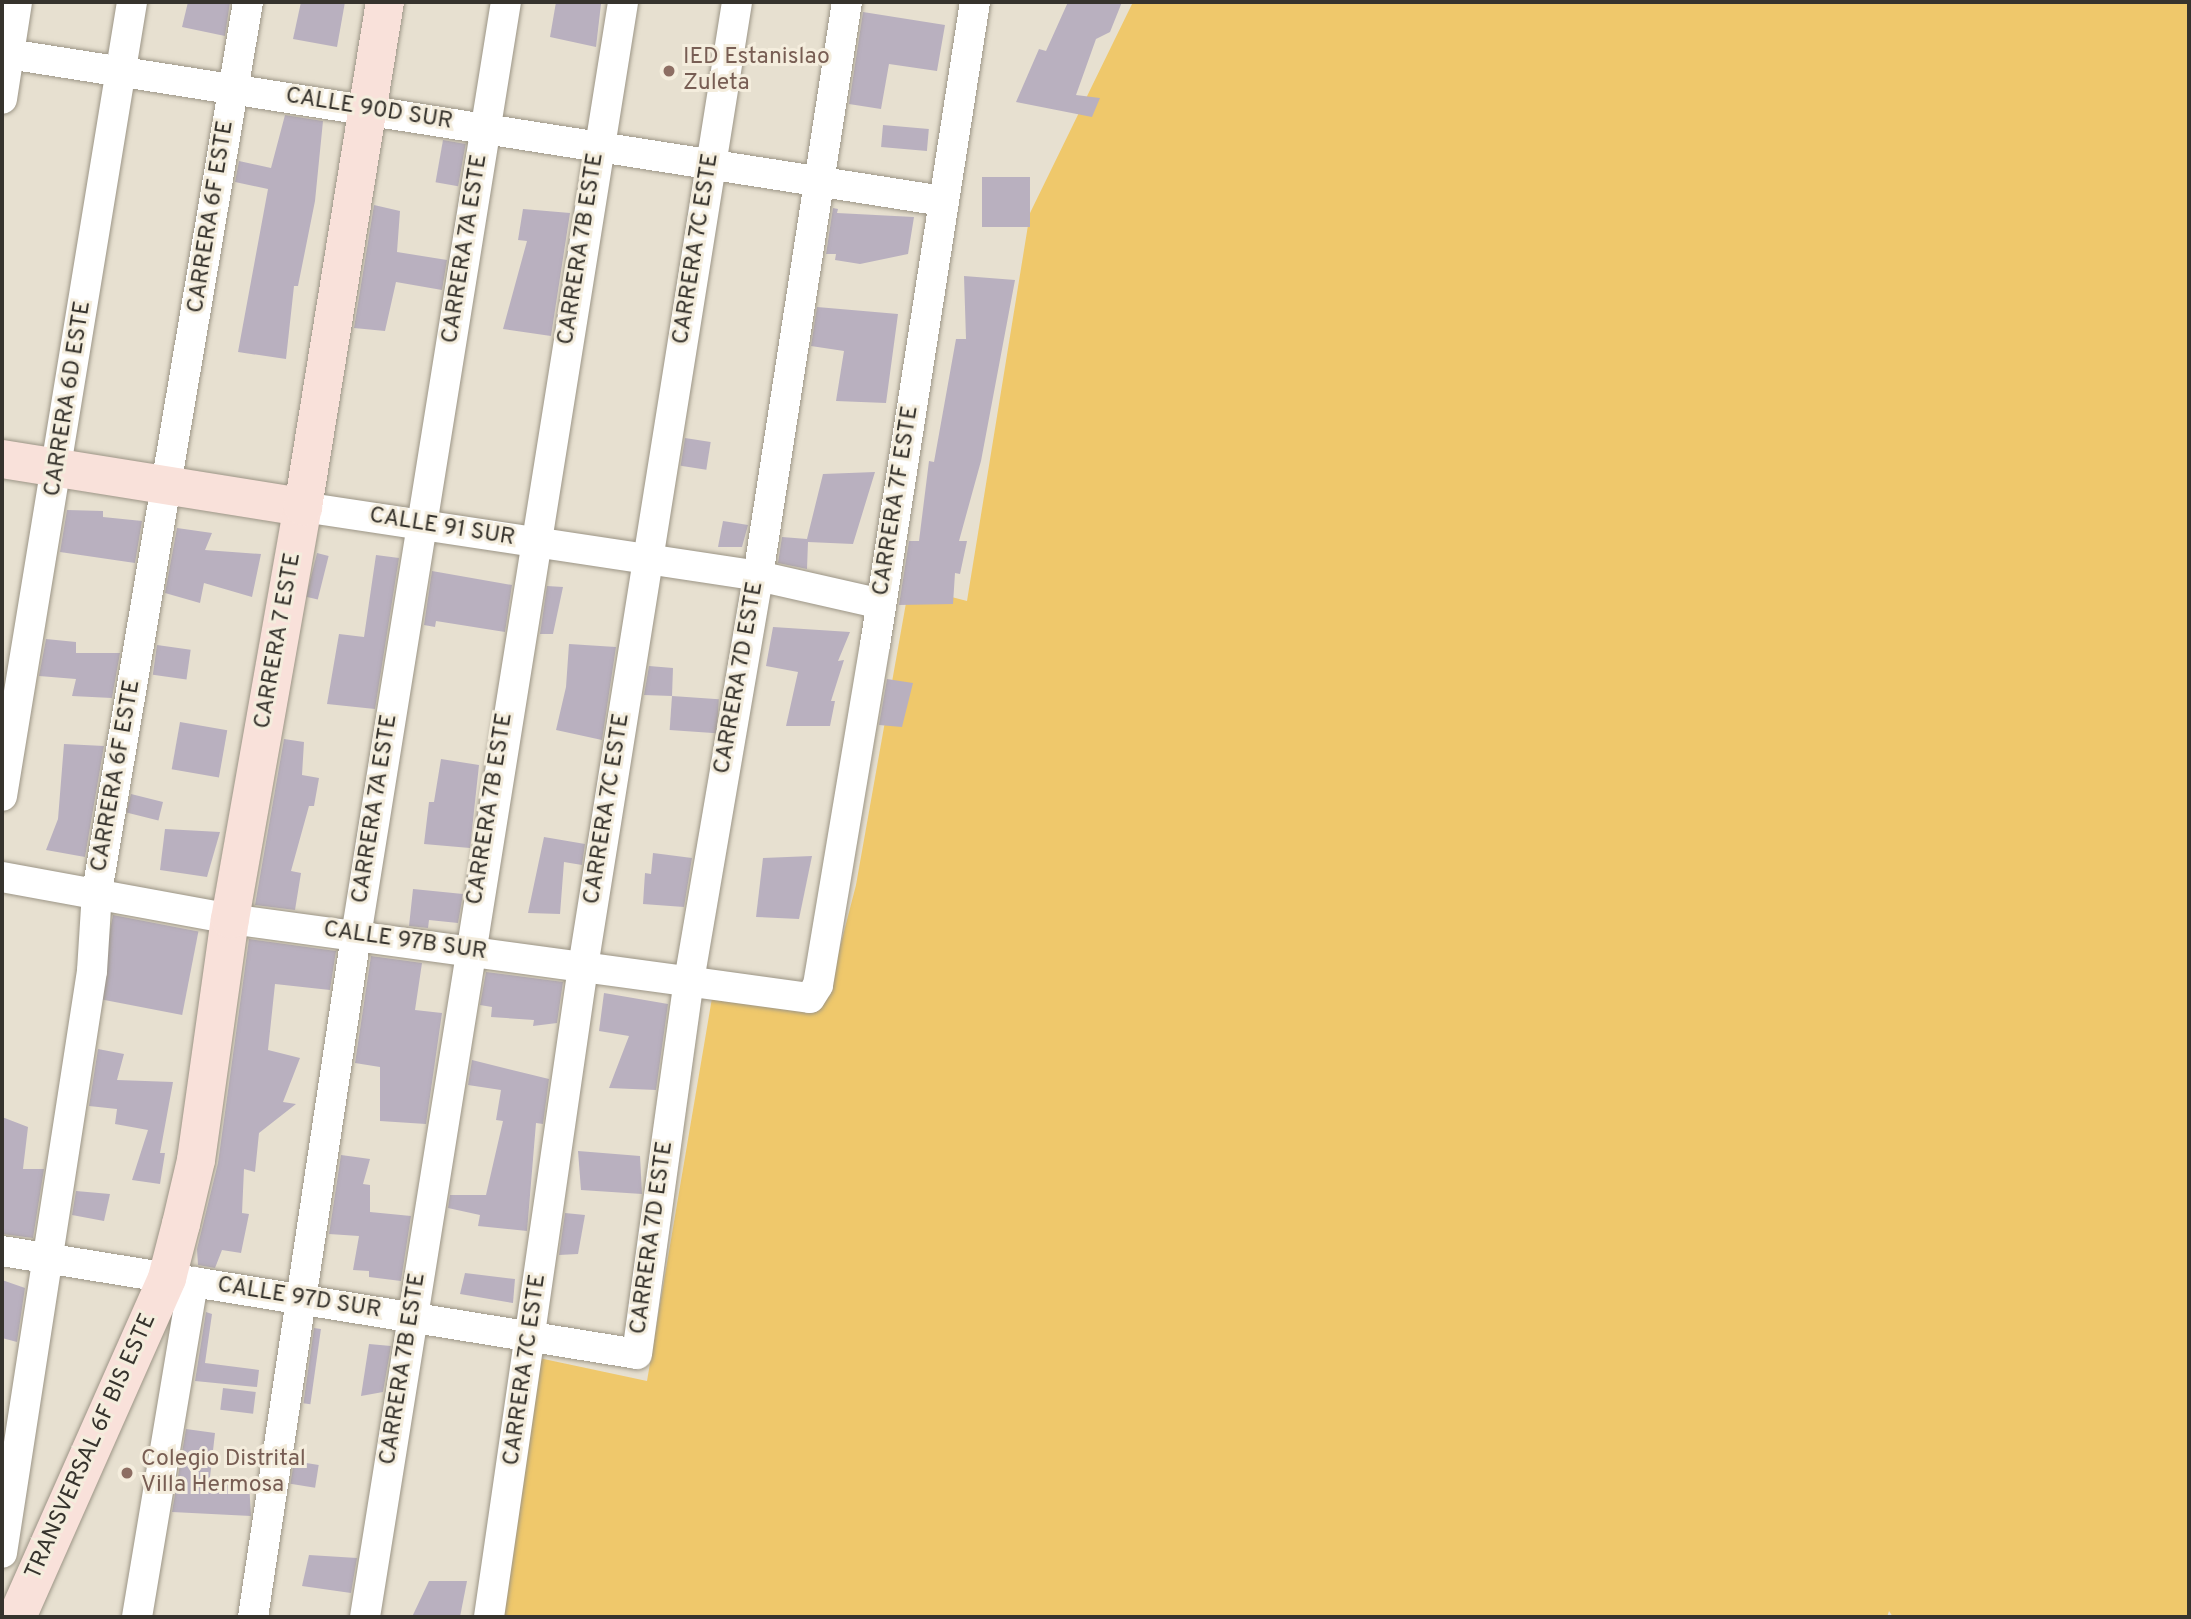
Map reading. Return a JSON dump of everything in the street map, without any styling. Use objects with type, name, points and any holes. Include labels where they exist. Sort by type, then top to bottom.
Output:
[{"type":"street","points":[[2,100],[5,53],[17,2]]},
{"type":"street","name":"CARRERA 6D ESTE","points":[[2,796],[59,468],[132,2]]},
{"type":"street","name":"CARRERA 6F ESTE","points":[[2,1553],[50,1259],[92,971],[97,892],[248,2]]},
{"type":"street","name":"CARRERA 7 ESTE","points":[[137,1617],[230,919],[303,507],[385,2]]},
{"type":"street","name":"CARRERA 7A ESTE","points":[[253,1617],[356,936],[506,2]]},
{"type":"street","name":"CARRERA 7B ESTE","points":[[365,1617],[534,542],[623,2]]},
{"type":"street","name":"CARRERA 7C ESTE","points":[[489,1617],[583,967],[737,2]]},
{"type":"street","name":"CARRERA 7D ESTE","points":[[637,1354],[689,981],[758,576],[847,2]]},
{"type":"street","name":"CARRERA 7F ESTE","points":[[810,998],[818,985],[881,604],[975,2]]},
{"type":"street","name":"CALLE 90D SUR","points":[[5,53],[943,201]]},
{"type":"street","name":"CALLE 91 SUR","points":[[2,459],[758,576],[881,604]]},
{"type":"street","name":"CALLE 97B SUR","points":[[2,877],[97,892],[230,919],[810,998]]},
{"type":"street","name":"CALLE 97D SUR","points":[[2,1251],[637,1354]]},
{"type":"street","name":"TRANSVERSAL 6F BIS ESTE","points":[[17,1617],[180,1280]]},
{"type":"shaded area","points":[[1133,2],[2189,2],[2189,1617],[1893,1617],[1889,1611],[1887,1617],[500,1617],[539,1358],[647,1381],[712,998],[812,1007],[839,951],[856,885],[909,586],[967,601],[1030,213]]},
{"type":"building","points":[[188,2],[230,2],[225,36],[182,27]]},
{"type":"building","points":[[301,2],[345,2],[337,47],[293,39]]},
{"type":"building","points":[[556,2],[601,4],[596,47],[550,37]]},
{"type":"building","points":[[1068,2],[1122,2],[1110,32],[1096,39],[1076,95],[1100,98],[1092,117],[1016,102],[1039,49],[1046,51]]},
{"type":"building","points":[[863,12],[945,25],[937,71],[889,64],[881,109],[849,104]]},
{"type":"building","points":[[285,115],[323,121],[315,201],[298,286],[294,286],[286,359],[238,352],[268,189],[235,182],[239,161],[271,168]]},
{"type":"building","points":[[883,125],[929,129],[927,151],[881,147]]},
{"type":"building","points":[[443,140],[466,144],[458,186],[436,182]]},
{"type":"building","points":[[982,177],[1030,177],[1030,227],[982,227]]},
{"type":"building","points":[[374,205],[400,211],[397,252],[447,260],[442,290],[396,282],[385,331],[354,328]]},
{"type":"building","points":[[833,208],[838,209],[837,213],[914,217],[908,254],[860,264],[835,260],[836,254],[826,254]]},
{"type":"building","points":[[523,209],[570,213],[551,336],[503,329],[527,241],[518,240]]},
{"type":"building","points":[[964,276],[1015,280],[981,461],[959,541],[967,541],[960,574],[955,573],[953,604],[899,605],[909,541],[919,541],[929,461],[934,462],[956,339],[966,339]]},
{"type":"building","points":[[817,307],[898,314],[886,403],[836,401],[844,351],[811,346]]},
{"type":"building","points":[[685,438],[711,442],[706,470],[681,466]]},
{"type":"building","points":[[875,472],[853,544],[808,542],[807,569],[778,563],[782,537],[807,539],[823,474]]},
{"type":"building","points":[[67,510],[103,511],[103,517],[142,521],[135,563],[60,552]]},
{"type":"building","points":[[723,521],[748,525],[742,547],[718,547]]},
{"type":"building","points":[[177,528],[212,533],[205,550],[261,554],[252,597],[204,583],[200,603],[165,593]]},
{"type":"building","points":[[317,553],[329,556],[318,600],[306,597]]},
{"type":"building","points":[[376,555],[399,558],[375,709],[327,704],[339,634],[364,637]]},
{"type":"building","points":[[432,571],[512,585],[505,632],[436,621],[435,627],[424,625]]},
{"type":"building","points":[[547,586],[563,587],[553,634],[540,634]]},
{"type":"building","points":[[773,627],[850,632],[838,661],[844,660],[831,701],[835,701],[830,726],[786,726],[798,672],[766,666]]},
{"type":"building","points":[[46,639],[76,642],[76,653],[120,653],[112,698],[72,696],[76,679],[39,676]]},
{"type":"building","points":[[569,644],[616,647],[602,740],[556,730],[566,687]]},
{"type":"building","points":[[157,645],[191,650],[186,679],[153,675]]},
{"type":"building","points":[[649,666],[673,668],[672,696],[644,695]]},
{"type":"building","points":[[887,679],[913,683],[902,727],[879,725]]},
{"type":"building","points":[[672,696],[719,699],[717,733],[670,730]]},
{"type":"building","points":[[180,722],[227,730],[219,778],[172,769]]},
{"type":"building","points":[[284,739],[304,742],[302,775],[319,778],[314,806],[309,806],[291,871],[301,873],[295,910],[255,905]]},
{"type":"building","points":[[64,744],[104,746],[85,857],[46,850],[58,819]]},
{"type":"building","points":[[441,759],[479,765],[470,848],[424,844],[429,802],[434,802]]},
{"type":"building","points":[[131,794],[163,802],[158,820],[126,812]]},
{"type":"building","points":[[165,829],[220,832],[207,877],[160,870]]},
{"type":"building","points":[[544,837],[585,844],[582,865],[564,862],[560,914],[528,913]]},
{"type":"building","points":[[653,853],[692,858],[684,907],[643,904],[645,873],[651,874]]},
{"type":"building","points":[[812,856],[799,919],[756,917],[763,858]]},
{"type":"building","points":[[413,889],[463,894],[458,923],[429,920],[428,928],[409,926]]},
{"type":"building","points":[[113,915],[198,932],[182,1015],[97,998]]},
{"type":"building","points":[[249,939],[336,951],[330,990],[275,984],[268,1050],[300,1058],[283,1102],[296,1104],[259,1133],[255,1172],[244,1169],[242,1213],[249,1214],[241,1253],[222,1250],[215,1268],[198,1265],[197,1249],[218,1163]]},
{"type":"building","points":[[371,956],[422,963],[415,1010],[442,1013],[426,1124],[380,1121],[380,1067],[355,1063]]},
{"type":"building","points":[[486,972],[563,982],[557,1023],[533,1026],[534,1020],[491,1017],[492,1007],[480,1005]]},
{"type":"building","points":[[604,993],[668,1004],[656,1090],[609,1088],[629,1036],[599,1031]]},
{"type":"building","points":[[98,1049],[124,1054],[117,1080],[173,1082],[160,1153],[165,1153],[160,1184],[132,1180],[148,1130],[115,1124],[117,1109],[89,1106]]},
{"type":"building","points":[[472,1060],[549,1079],[543,1124],[536,1123],[527,1231],[478,1226],[480,1215],[448,1208],[450,1195],[486,1195],[503,1121],[496,1120],[501,1090],[468,1085]]},
{"type":"building","points":[[2,1117],[28,1127],[23,1169],[44,1169],[33,1238],[2,1234]]},
{"type":"building","points":[[578,1151],[640,1156],[642,1194],[581,1190]]},
{"type":"building","points":[[341,1155],[370,1159],[363,1184],[370,1185],[370,1212],[411,1216],[401,1281],[369,1277],[369,1271],[353,1270],[359,1236],[329,1234]]},
{"type":"building","points":[[76,1191],[110,1194],[104,1221],[72,1215]]},
{"type":"building","points":[[565,1213],[585,1215],[578,1254],[559,1255]]},
{"type":"building","points":[[465,1273],[515,1279],[513,1303],[460,1294]]},
{"type":"building","points":[[2,1280],[25,1288],[17,1342],[2,1338]]},
{"type":"building","points":[[206,1312],[212,1314],[205,1363],[259,1370],[257,1387],[195,1381]]},
{"type":"building","points":[[314,1328],[321,1329],[310,1404],[303,1403]]},
{"type":"building","points":[[369,1344],[391,1346],[383,1392],[361,1396]]},
{"type":"building","points":[[223,1388],[256,1392],[253,1414],[220,1410]]},
{"type":"building","points":[[186,1429],[215,1433],[210,1477],[249,1482],[251,1516],[172,1512]]},
{"type":"building","points":[[294,1461],[319,1465],[315,1488],[290,1484]]},
{"type":"building","points":[[309,1555],[357,1558],[351,1593],[302,1586]]},
{"type":"building","points":[[429,1581],[467,1581],[460,1617],[412,1617]]},
{"type":"place","name":"IED Estanislao Zuleta","points":[[669,71]]},
{"type":"place","name":"Colegio Distrital Villa Hermosa","points":[[127,1473]]}]
